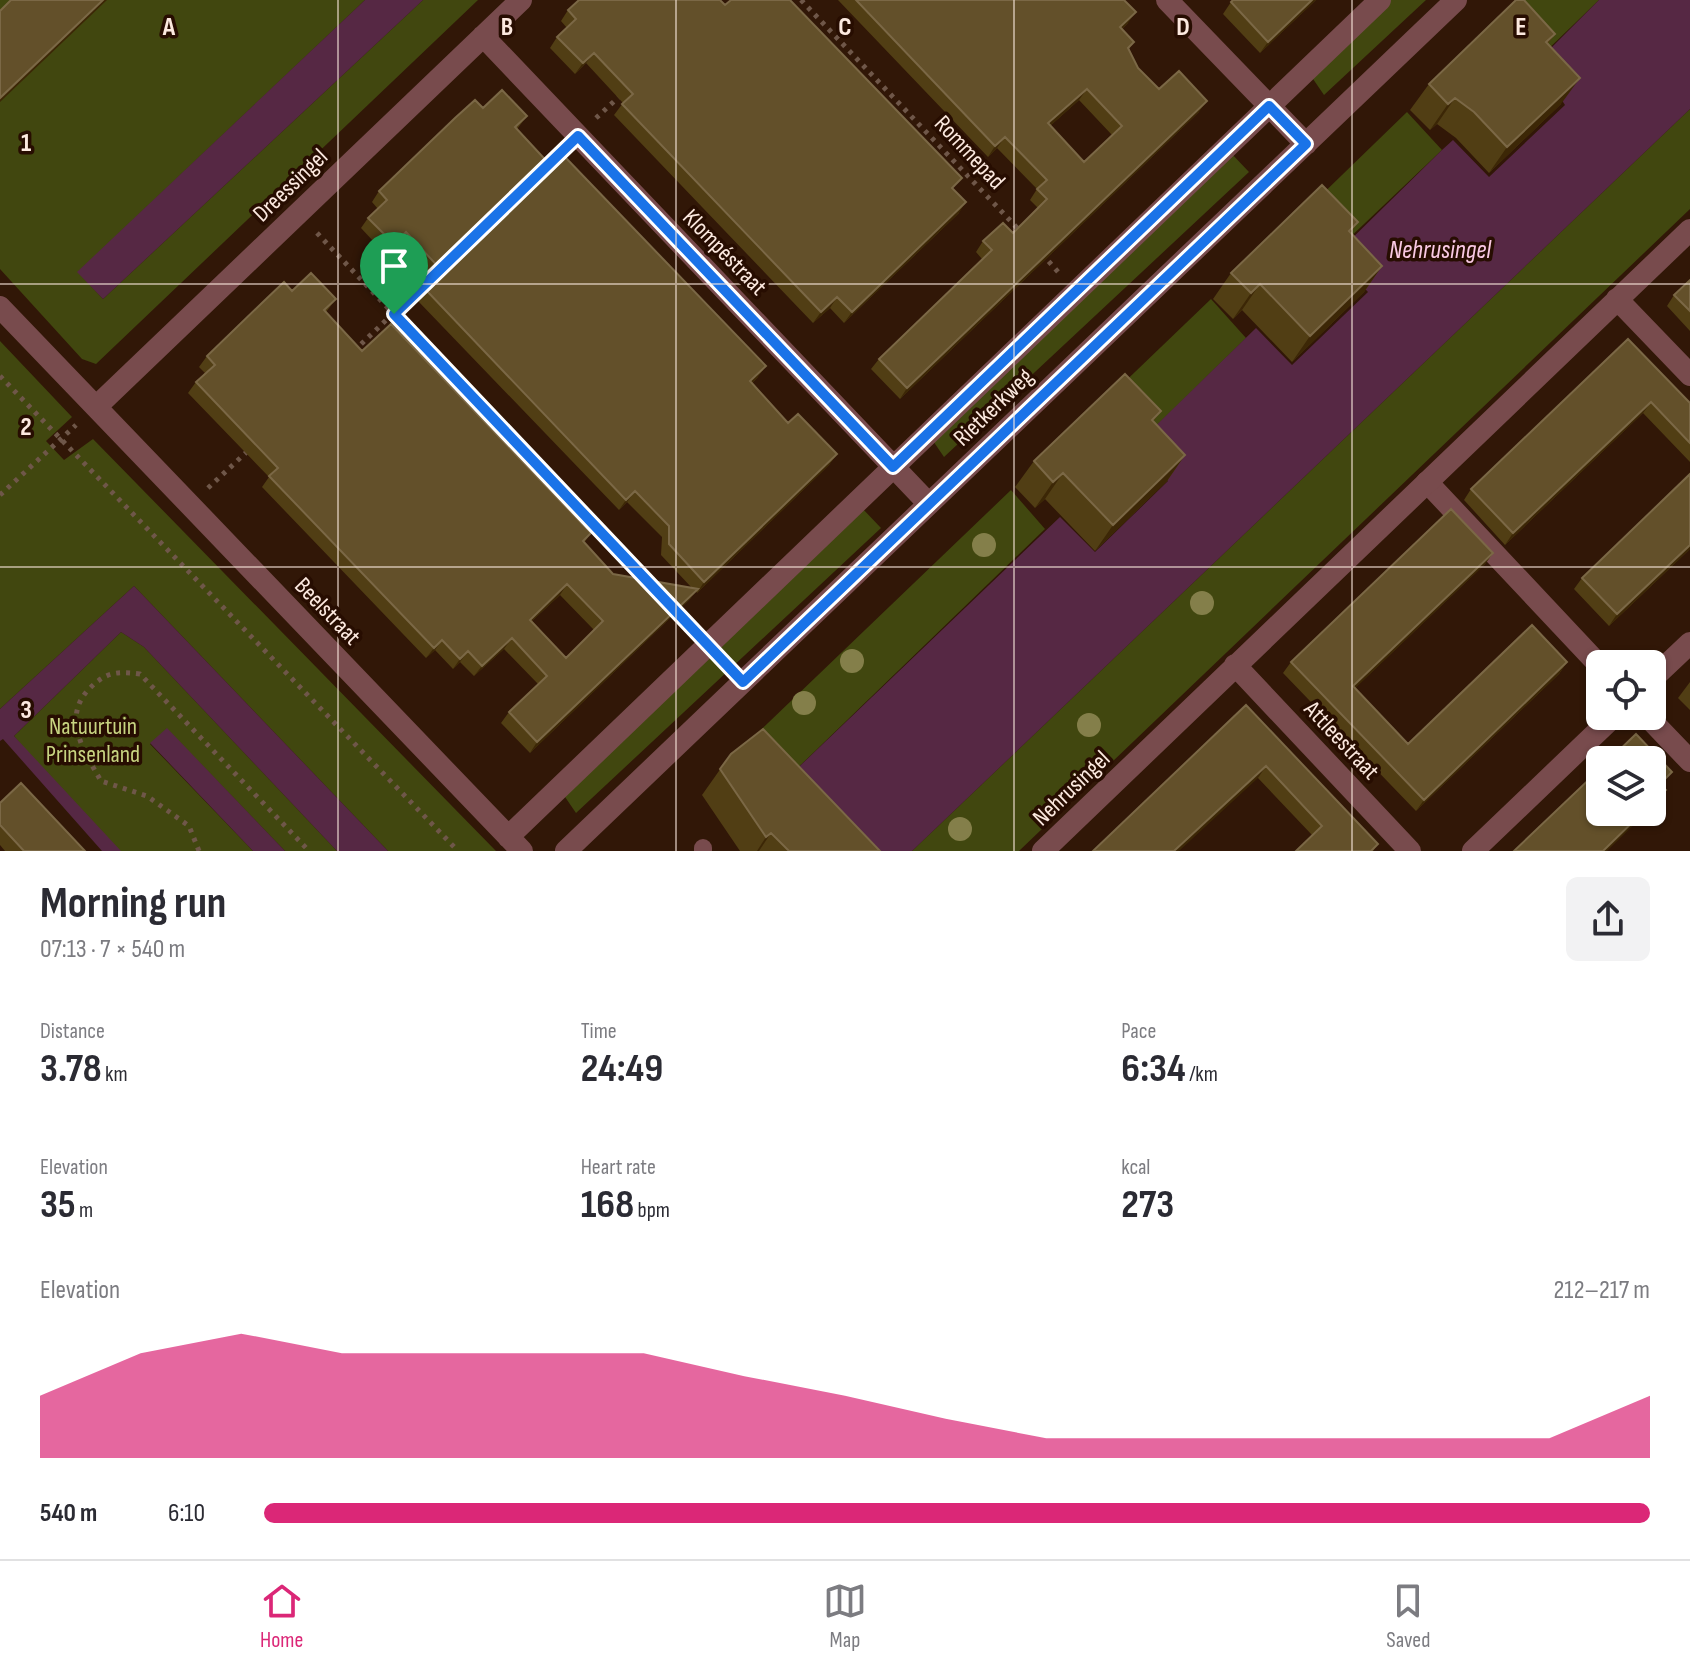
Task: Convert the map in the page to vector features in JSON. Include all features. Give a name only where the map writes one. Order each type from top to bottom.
[{"type":"street","name":"Dreessingel","points":[[96,407],[521,0]]},
{"type":"street","points":[[1167,0],[1306,144]]},
{"type":"street","name":"Rietkerkweg","points":[[515,844],[707,645],[1380,0]]},
{"type":"street","name":"Rietkerkweg","points":[[566,851],[1456,0]]},
{"type":"street","name":"Klompéstraat","points":[[483,36],[929,504]]},
{"type":"street","name":"Nehrusingel","points":[[1043,851],[1690,230]]},
{"type":"street","points":[[1617,299],[1690,375]]},
{"type":"street","name":"Beelstraat","points":[[0,307],[515,844]]},
{"type":"street","points":[[1427,482],[1586,651]]},
{"type":"street","points":[[1666,666],[1690,643]]},
{"type":"street","name":"Attleestraat","points":[[1235,665],[1410,851]]},
{"type":"street","points":[[1473,851],[1599,730]]},
{"type":"street","points":[[1660,730],[1690,761]]},
{"type":"path","name":"Rommepad","points":[[801,0],[1077,291]]},
{"type":"path","points":[[535,177],[622,94]]},
{"type":"path","points":[[298,214],[650,585]]},
{"type":"path","points":[[351,354],[437,271]]},
{"type":"path","points":[[0,376],[455,850]]},
{"type":"path","points":[[189,504],[262,438]]},
{"type":"path","points":[[0,495],[60,440]]},
{"type":"path","points":[[661,596],[707,645]]},
{"type":"path","points":[[199,851],[189,826],[147,796],[101,781],[77,733],[74,714],[83,695],[102,676],[116,671],[140,674],[309,851]]},
{"type":"green space","points":[[0,0],[365,0],[78,272],[103,299],[423,0],[478,0],[96,364],[82,359],[0,269]]},
{"type":"green space","points":[[1390,0],[1426,0],[1324,95],[1311,76]]},
{"type":"green space","points":[[1523,0],[1599,0],[1540,57]]},
{"type":"green space","points":[[1690,109],[1690,209],[1019,851],[912,851]]},
{"type":"green space","points":[[1407,112],[1442,150],[1344,243],[1309,207]]},
{"type":"green space","points":[[1230,152],[1249,172],[944,457],[931,438]]},
{"type":"green space","points":[[1211,299],[1246,338],[1148,434],[1111,395]]},
{"type":"green space","points":[[0,341],[72,417],[46,441],[64,460],[93,439],[496,851],[388,851],[134,586],[0,709]]},
{"type":"green space","points":[[1011,490],[1045,529],[780,785],[743,747]]},
{"type":"green space","points":[[861,507],[881,528],[576,813],[563,794]]},
{"type":"green space","name":"Natuurtuin Prinsenland","points":[[121,632],[144,647],[337,851],[285,851],[167,729],[150,744],[253,851],[109,851],[14,736]]},
{"type":"water","points":[[365,0],[423,0],[103,299],[77,272]]},
{"type":"water","name":"Nehrusingel","points":[[1599,0],[1690,0],[1690,109],[912,851],[843,851],[780,785],[1060,517],[1095,552],[1168,481],[1135,446],[1256,328],[1292,365],[1368,292],[1334,256],[1453,140],[1489,177],[1565,105],[1537,62]]},
{"type":"water","points":[[134,586],[388,851],[337,851],[144,647],[121,632],[14,736],[121,851],[102,851],[3,739],[0,741],[0,709]]},
{"type":"water","points":[[167,728],[285,851],[253,851],[150,743]]},
{"type":"building","points":[[11,0],[103,0],[0,98],[0,11]]},
{"type":"building","points":[[579,0],[720,0],[725,5],[731,0],[790,0],[962,178],[952,188],[966,202],[852,312],[837,297],[821,312],[622,104],[633,94],[594,53],[583,63],[557,37],[576,19],[568,10]]},
{"type":"building","points":[[856,0],[1124,0],[1136,12],[1120,27],[1134,42],[1128,48],[1138,68],[1159,89],[1179,71],[1207,101],[907,388],[879,359],[992,250],[983,241],[1003,223],[1013,233],[1047,199],[1037,189],[1047,180],[1005,137],[995,146]],"holes":[[[1087,89],[1122,126],[1084,162],[1048,123]]]},
{"type":"building","points":[[1312,0],[1268,42],[1231,2]]},
{"type":"building","points":[[1516,0],[1524,0],[1555,34],[1546,42],[1580,78],[1507,147],[1474,112],[1455,98],[1448,104],[1429,84]]},
{"type":"building","points":[[502,90],[527,116],[515,127],[553,168],[565,157],[766,366],[750,381],[788,423],[798,414],[837,454],[704,582],[669,544],[669,526],[635,491],[626,500],[426,290],[444,273],[406,232],[394,244],[368,218],[387,200],[379,191],[455,118],[475,100],[483,108]]},
{"type":"building","points":[[1322,185],[1358,222],[1349,231],[1382,266],[1310,336],[1260,284],[1251,293],[1231,273]]},
{"type":"building","points":[[311,273],[336,299],[324,310],[362,351],[391,324],[591,533],[583,541],[613,574],[698,589],[537,742],[509,712],[547,676],[512,638],[482,666],[468,651],[460,659],[442,640],[434,648],[269,476],[278,468],[196,382],[215,365],[207,356],[284,282],[292,291]],"holes":[[[567,584],[603,621],[566,658],[530,620]]]},
{"type":"building","points":[[1690,280],[1690,311],[1674,295]]},
{"type":"building","points":[[1628,339],[1690,403],[1690,443],[1651,402],[1513,533],[1471,489]]},
{"type":"building","points":[[1125,374],[1161,411],[1152,420],[1185,455],[1113,525],[1063,473],[1053,482],[1034,461]]},
{"type":"building","points":[[1690,474],[1690,545],[1617,614],[1582,578]]},
{"type":"building","points":[[1451,509],[1493,553],[1353,686],[1408,744],[1532,625],[1567,662],[1424,800],[1291,662]]},
{"type":"building","points":[[1246,705],[1378,844],[1371,851],[1296,851],[1322,826],[1266,766],[1174,851],[1093,851]]},
{"type":"building","points":[[763,729],[880,851],[789,851],[771,833],[766,837],[720,769],[731,754]]},
{"type":"building","points":[[1636,734],[1647,746],[1624,746]]},
{"type":"building","points":[[1586,782],[1586,826],[1629,826],[1603,851],[1514,851]]},
{"type":"building","points":[[21,783],[85,851],[24,851],[0,825],[0,803]]},
{"type":"route","points":[[1269,106],[1306,144],[743,682],[394,314],[578,136],[893,467],[1269,106]]}]
